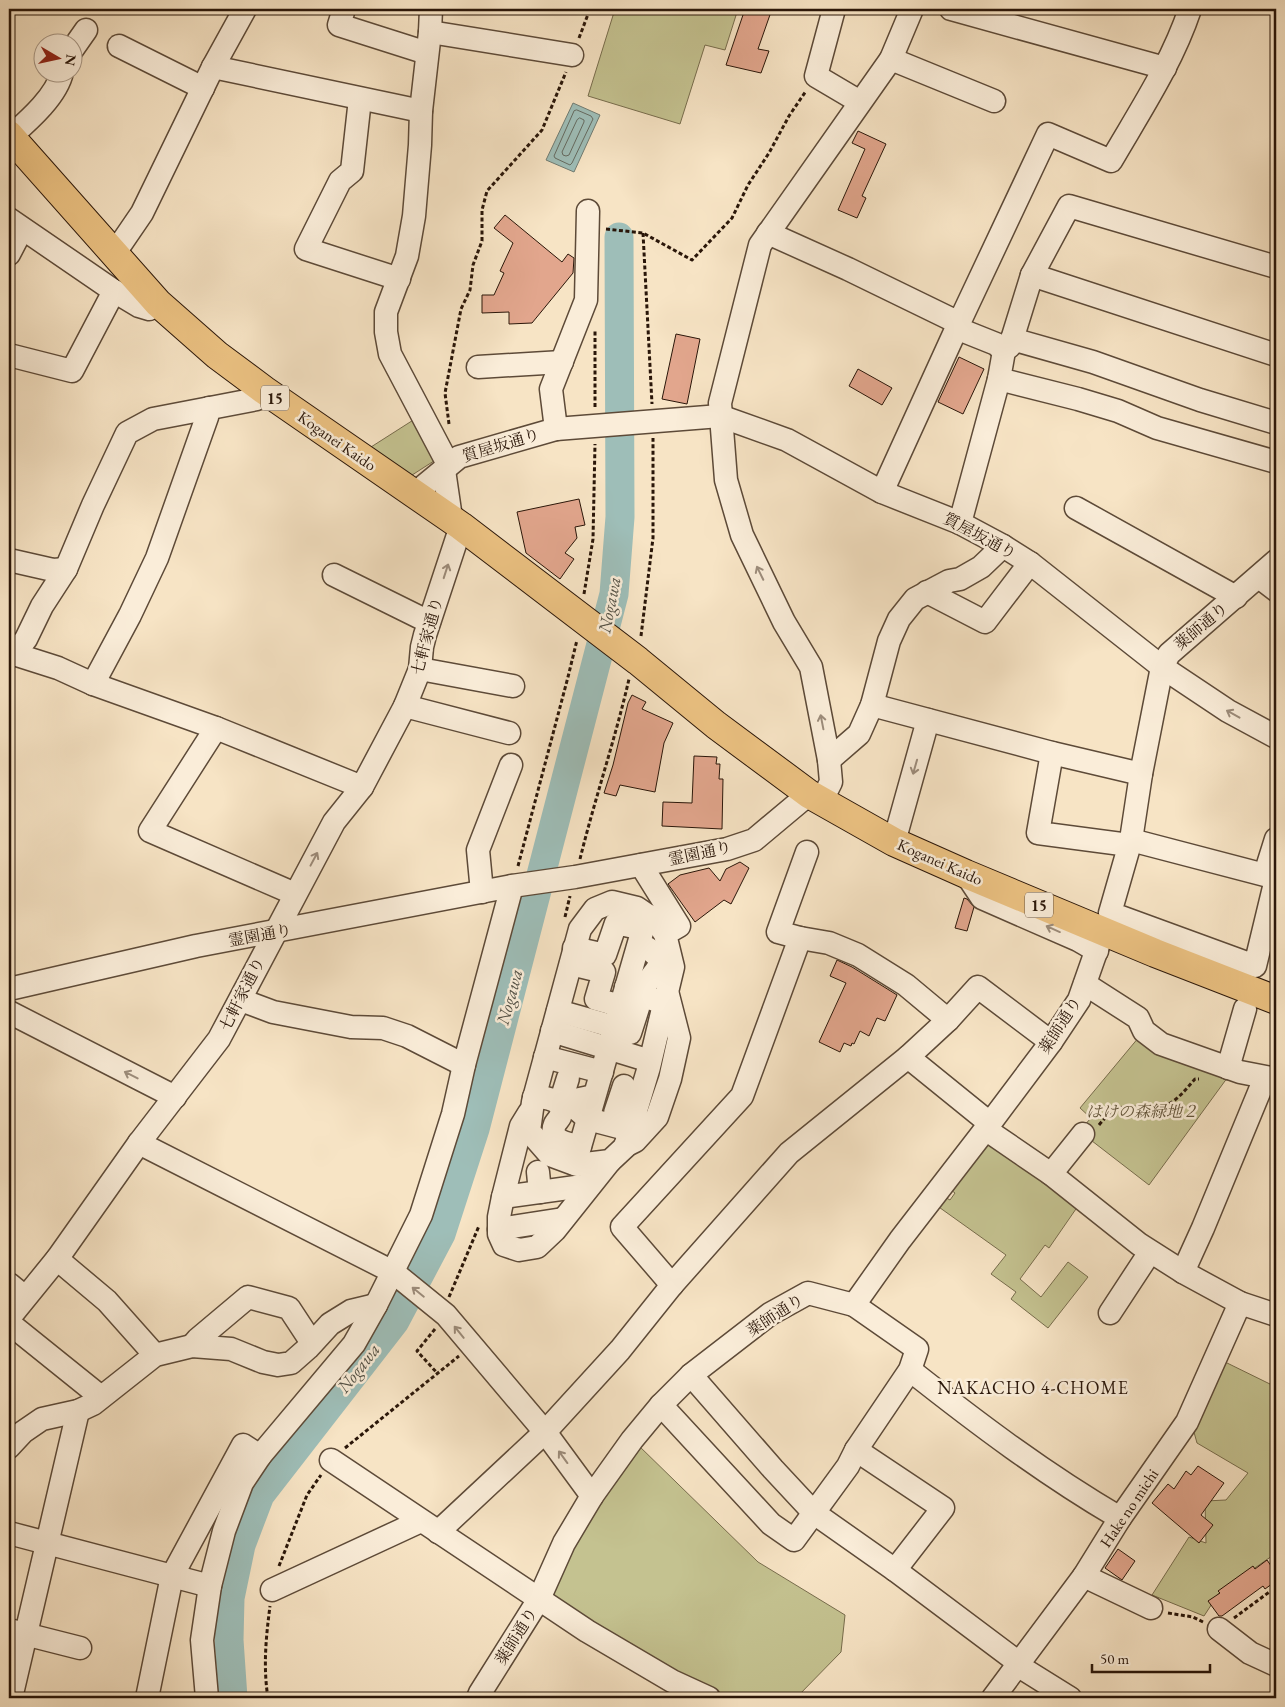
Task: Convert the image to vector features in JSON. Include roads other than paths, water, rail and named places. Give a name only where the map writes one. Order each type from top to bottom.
[{"type":"main road","name":"Koganei Kaido","points":[[10,136],[158,303],[217,355],[453,522],[580,618],[639,649],[716,725],[815,798],[894,842],[966,874],[1155,953],[1276,1000]]},
{"type":"street","points":[[344,9],[339,25],[428,42],[572,54]]},
{"type":"street","name":"七軒家通り","points":[[9,1318],[17,1290],[56,1259],[139,1143],[219,1039],[241,1000],[274,932],[334,822],[362,787],[405,706],[420,669],[422,647],[453,522],[450,511],[450,464],[390,354],[386,332],[386,312],[407,256],[414,216],[430,9]]},
{"type":"street","points":[[834,9],[816,76],[860,102]]},
{"type":"street","points":[[815,798],[831,782],[829,760],[811,667],[784,622],[742,535],[726,480],[720,403],[760,245],[891,59],[912,9]]},
{"type":"street","points":[[951,9],[1165,68]]},
{"type":"street","points":[[882,492],[957,325],[1048,134],[1110,160],[1165,68],[1190,9]]},
{"type":"street","points":[[114,254],[142,213],[213,67],[244,10]]},
{"type":"street","points":[[82,36],[86,30]]},
{"type":"street","points":[[119,46],[204,88]]},
{"type":"street","points":[[891,59],[994,101]]},
{"type":"street","points":[[213,67],[421,111]]},
{"type":"street","points":[[10,136],[36,114],[59,82]]},
{"type":"street","points":[[360,99],[352,171],[340,181],[306,249],[399,279]]},
{"type":"street","points":[[960,523],[1008,345],[1032,275],[1069,206],[1276,267]]},
{"type":"street","points":[[556,429],[551,389],[586,300],[588,211]]},
{"type":"street","points":[[9,254],[16,224],[139,306],[149,309],[158,303]]},
{"type":"street","points":[[768,233],[848,269],[996,344],[1094,362],[1200,400],[1276,423]]},
{"type":"street","points":[[1032,275],[1276,355]]},
{"type":"street","points":[[9,355],[72,371],[114,291]]},
{"type":"street","points":[[478,368],[562,362]]},
{"type":"street","points":[[999,379],[1078,399],[1118,411],[1157,428],[1276,462]]},
{"type":"street","points":[[264,390],[257,399],[152,419],[127,433],[66,569],[42,606],[26,639],[11,655],[58,668],[93,684],[216,728],[362,787]]},
{"type":"street","points":[[93,684],[130,615],[157,558],[208,417],[209,408]]},
{"type":"street","name":"質屋坂通り","points":[[417,497],[424,486],[450,464],[556,429],[720,416],[787,440],[882,492],[960,523],[1002,546],[1030,563],[1162,667],[1228,711],[1276,737]]},
{"type":"street","points":[[1076,508],[1236,597]]},
{"type":"street","points":[[829,760],[860,734],[872,705],[889,641],[898,619],[914,600],[949,581],[960,579],[982,567],[1002,546]]},
{"type":"street","points":[[9,560],[53,570],[66,569]]},
{"type":"street","name":"薬師通り","points":[[1272,877],[1255,966],[1110,913],[1130,843],[1141,774],[1162,667],[1169,654],[1236,597],[1268,584],[1276,561]]},
{"type":"street","points":[[927,592],[986,622],[1030,563]]},
{"type":"street","points":[[334,575],[429,622]]},
{"type":"street","points":[[420,669],[513,686]]},
{"type":"street","points":[[872,705],[1052,753],[1141,774]]},
{"type":"street","points":[[405,706],[509,733]]},
{"type":"street","points":[[894,842],[928,720]]},
{"type":"street","points":[[216,728],[150,831],[296,894]]},
{"type":"street","points":[[1052,753],[1038,833],[1130,843],[1272,877],[1276,839]]},
{"type":"street","points":[[482,892],[478,850],[511,765]]},
{"type":"street","name":"霊園通り","points":[[9,989],[196,946],[512,886],[575,877],[727,849],[754,840],[815,798]]},
{"type":"street","points":[[807,852],[778,932],[829,943],[858,955],[906,985],[948,1020]]},
{"type":"street","points":[[641,865],[679,926],[665,934]]},
{"type":"street","name":"薬師通り","points":[[475,1696],[539,1599],[564,1543],[592,1496],[632,1440],[661,1405],[691,1375],[770,1314],[808,1293],[854,1305],[905,1233],[1051,1042],[1079,1000],[1097,948],[982,898],[966,874]]},
{"type":"street","points":[[207,1698],[202,1640],[210,1586],[227,1523],[242,1482],[298,1408],[354,1344],[376,1305],[421,1215],[453,1114],[464,1065],[512,886]]},
{"type":"street","points":[[612,902],[637,908],[649,948],[659,959],[660,964],[648,980],[644,991],[649,998],[666,997],[679,1038],[670,1079],[657,1117],[635,1141],[625,1139],[581,1142],[550,1155],[529,1131],[533,1102],[580,929],[595,909],[612,902]]},
{"type":"street","points":[[533,1102],[521,1126],[502,1205],[499,1234],[504,1245],[519,1250],[537,1247],[563,1220],[625,1139],[633,1088],[650,1061],[673,967],[665,934],[656,922],[643,929],[616,923],[605,955],[571,962]]},
{"type":"street","points":[[625,1139],[577,1165],[581,1142],[598,1083],[612,1017],[643,929]]},
{"type":"street","points":[[672,1285],[622,1227],[742,1096],[800,938]]},
{"type":"street","points":[[571,962],[590,980],[582,1007],[612,1017],[650,1061]]},
{"type":"street","points":[[1085,984],[1138,1018],[1144,1031],[1161,1044],[1240,1072],[1270,1079],[1183,1272]]},
{"type":"street","points":[[272,1590],[429,1526],[545,1432],[620,1350],[672,1285],[789,1153],[908,1057],[948,1020],[978,987],[1051,1042]]},
{"type":"street","points":[[241,1000],[273,1012],[342,1026],[383,1028],[407,1036],[464,1065]]},
{"type":"street","points":[[1228,1068],[1245,1009]]},
{"type":"street","points":[[9,1012],[175,1097]]},
{"type":"street","points":[[555,1021],[612,1017]]},
{"type":"street","points":[[555,1021],[612,1017]]},
{"type":"street","points":[[679,1038],[685,1040],[688,1072]]},
{"type":"street","points":[[908,1057],[987,1120],[988,1126],[994,1135],[1051,1174],[1138,1244],[1183,1272],[1240,1303],[1276,1315]]},
{"type":"street","points":[[543,1064],[598,1083],[633,1088]]},
{"type":"street","points":[[1051,1174],[1083,1134]]},
{"type":"street","points":[[139,1143],[393,1272],[444,1314],[545,1432],[592,1496]]},
{"type":"street","points":[[502,1205],[539,1182],[584,1194]]},
{"type":"street","points":[[502,1205],[584,1194]]},
{"type":"street","points":[[1110,1313],[1150,1252]]},
{"type":"street","points":[[56,1259],[107,1301],[155,1355]]},
{"type":"street","points":[[192,1346],[248,1297],[289,1308],[312,1343]]},
{"type":"street","name":"Hake no michi","points":[[993,1698],[1084,1576],[1120,1518],[1187,1422],[1240,1303]]},
{"type":"street","points":[[9,1448],[23,1432],[42,1419],[78,1411],[101,1397],[155,1355],[192,1346],[231,1349],[263,1362],[278,1365],[291,1363],[330,1324],[351,1311],[376,1305]]},
{"type":"street","points":[[661,1405],[771,1524],[794,1540],[848,1466],[856,1450],[910,1370],[917,1349],[854,1305]]},
{"type":"street","points":[[9,1323],[101,1397]]},
{"type":"street","points":[[910,1370],[1034,1463],[1082,1496],[1120,1518]]},
{"type":"street","points":[[691,1375],[814,1513],[895,1570],[1018,1664],[1070,1698]]},
{"type":"street","points":[[12,1698],[17,1632],[47,1543],[78,1411]]},
{"type":"street","points":[[147,1698],[172,1576],[243,1445],[260,1456]]},
{"type":"street","points":[[856,1450],[943,1508],[895,1570]]},
{"type":"street","points":[[331,1460],[595,1636],[672,1681],[710,1698]]},
{"type":"street","points":[[9,1533],[210,1586]]},
{"type":"street","points":[[1084,1576],[1151,1608]]},
{"type":"street","points":[[1219,1629],[1250,1653],[1276,1665]]},
{"type":"street","points":[[17,1632],[80,1648]]},
{"type":"water","points":[[573,103],[600,115],[574,172],[546,160]]},
{"type":"waterway","name":"Nogawa","points":[[233,1698],[229,1640],[230,1598],[241,1545],[260,1495],[395,1321],[441,1234],[475,1129],[614,594],[620,517],[619,237]]},
{"type":"district","name":"NAKACHO 4-CHOME","points":[[1033,1387]]},
{"type":"park label","name":"はけの森緑地２","points":[[1142,1111]]}]
